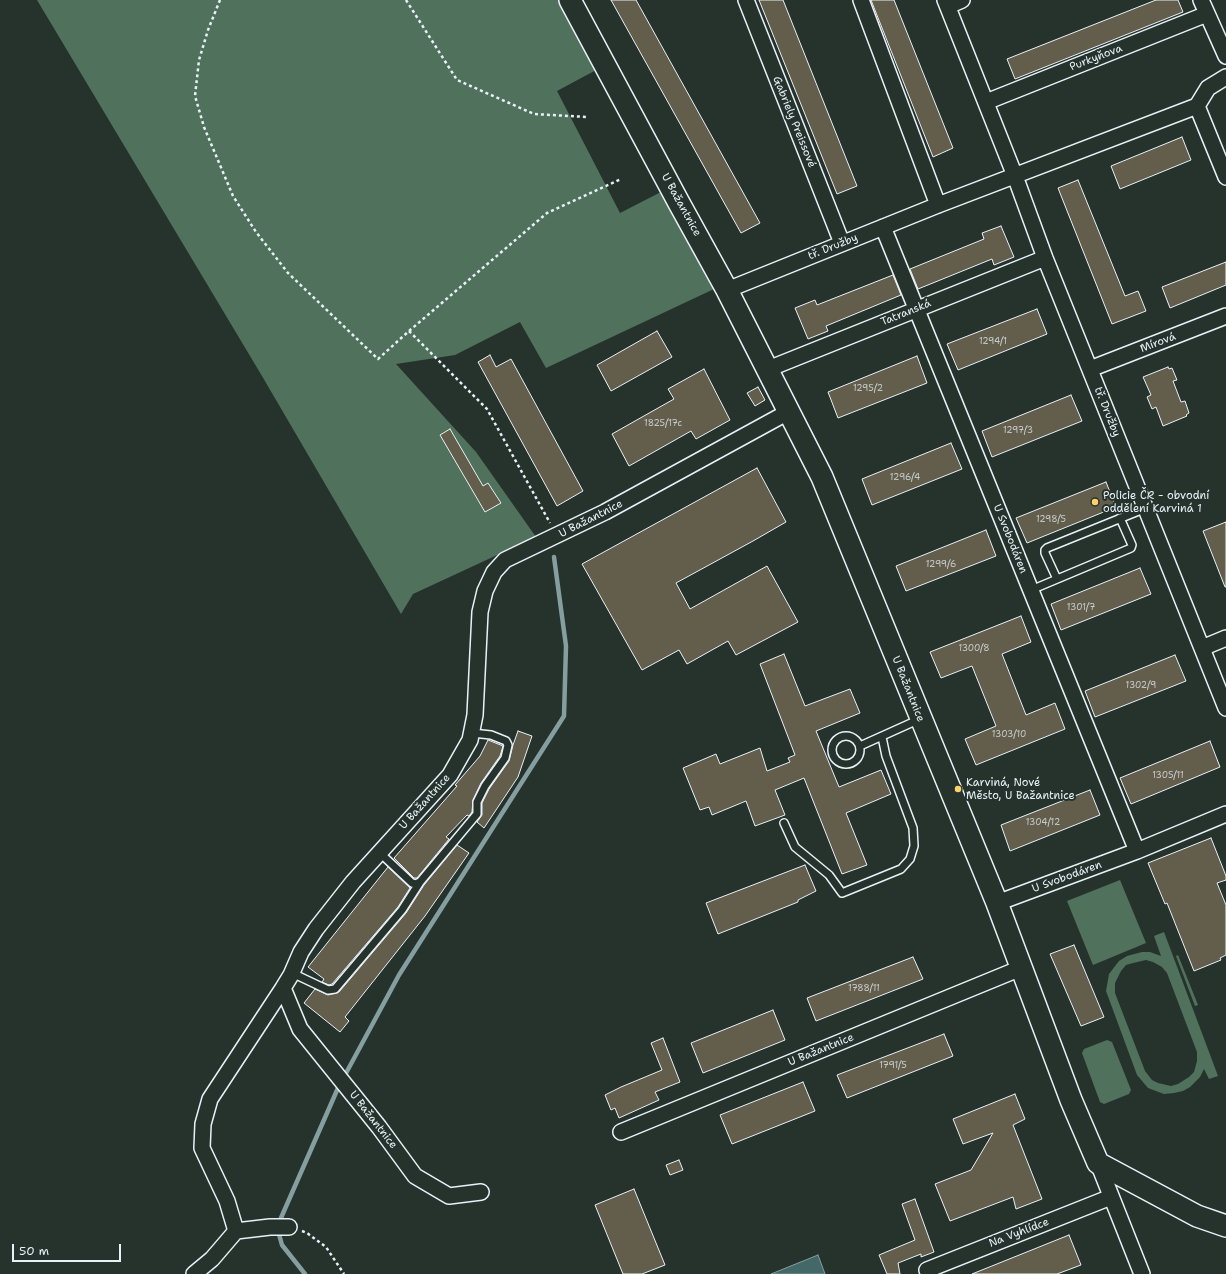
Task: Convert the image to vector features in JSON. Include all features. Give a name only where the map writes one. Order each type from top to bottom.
[{"type":"street","name":"U Bažantnice","points":[[570,0],[727,290],[790,411],[822,477],[920,719],[997,903],[1071,1100],[1098,1163]]},
{"type":"street","name":"Gabriely Preissové","points":[[746,0],[842,243]]},
{"type":"street","points":[[860,0],[938,205]]},
{"type":"street","points":[[946,3],[962,0]]},
{"type":"street","points":[[1201,0],[1226,56]]},
{"type":"street","name":"tř. Družby","points":[[946,3],[1015,176],[1045,258],[1226,708]]},
{"type":"street","name":"Purkyňova","points":[[986,102],[1207,14]]},
{"type":"street","points":[[1226,77],[1208,88],[1197,106],[1226,177]]},
{"type":"street","name":"tř. Družby","points":[[727,290],[938,205],[1197,106]]},
{"type":"street","name":"U Svobodáren","points":[[883,227],[915,309],[1137,851]]},
{"type":"street","name":"Tatranská","points":[[768,369],[1045,258]]},
{"type":"street","name":"Mírová","points":[[1090,369],[1226,316]]},
{"type":"street","name":"U Bažantnice","points":[[482,1192],[449,1196],[416,1176],[300,1029],[283,988],[292,973],[301,952],[316,929],[353,882],[450,775],[470,740],[475,715],[480,612],[485,591],[494,572],[505,560],[612,508],[790,411]]},
{"type":"street","points":[[1202,648],[1226,638]]},
{"type":"street","name":"U Svobodáren","points":[[997,903],[1137,851],[1226,814]]},
{"type":"street","name":"U Bažantnice","points":[[621,1132],[1021,968]]},
{"type":"street","points":[[236,1230],[227,1201],[202,1148],[203,1124],[210,1099],[283,988]]},
{"type":"street","points":[[1098,1163],[1142,1274]]},
{"type":"street","points":[[1098,1163],[1197,1216],[1226,1226]]},
{"type":"street","name":"Na Vyhlídce","points":[[927,1270],[1111,1197]]},
{"type":"street","points":[[194,1274],[212,1259],[236,1230],[289,1227]]},
{"type":"lane","points":[[1057,579],[1045,553],[1047,548],[1146,508]]},
{"type":"lane","points":[[1031,590],[1131,548],[1132,545],[1120,518]]},
{"type":"lane","points":[[860,746],[920,719]]},
{"type":"lane","points":[[292,973],[328,990],[335,989],[402,910],[420,882],[477,814],[477,802],[485,786],[505,758],[508,745],[506,741],[491,735],[472,733]]},
{"type":"lane","points":[[842,737],[851,737],[858,742],[860,746],[859,756],[853,763],[843,764],[833,755],[833,746],[838,739],[842,737]]},
{"type":"lane","points":[[784,823],[795,846],[829,875],[842,893],[901,869],[910,859],[914,846],[914,828],[886,756],[882,737]]},
{"type":"lane","points":[[380,852],[412,883],[416,884],[420,882]]},
{"type":"path","points":[[220,0],[208,30],[199,60],[195,96],[204,127],[233,196],[256,232],[288,273],[378,359],[547,213],[621,179]]},
{"type":"path","points":[[406,0],[457,80],[534,114],[588,117]]},
{"type":"path","points":[[409,331],[487,409],[557,536]]},
{"type":"path","points":[[289,1227],[308,1233],[326,1246],[344,1274]]},
{"type":"green space","points":[[37,0],[559,0],[598,69],[557,91],[620,213],[661,192],[714,289],[546,368],[520,322],[455,355],[396,364],[476,452],[536,537],[413,594],[401,614],[262,376]]},
{"type":"green space","points":[[1120,880],[1146,943],[1093,965],[1067,901]]},
{"type":"green space","points":[[1164,932],[1218,1076],[1209,1079],[1204,1069],[1200,1077],[1190,1087],[1183,1091],[1164,1094],[1148,1088],[1137,1075],[1106,991],[1109,974],[1119,961],[1127,956],[1142,952],[1150,952],[1161,956],[1154,936]],"holes":[[[1146,960],[1162,967],[1167,973],[1197,1052],[1197,1061],[1194,1072],[1178,1084],[1171,1086],[1152,1080],[1145,1071],[1115,993],[1115,983],[1126,965]]]},
{"type":"green space","points":[[1178,955],[1198,1005],[1195,1006],[1176,956]]},
{"type":"green space","points":[[1107,1040],[1112,1042],[1131,1090],[1129,1094],[1104,1104],[1100,1102],[1082,1053],[1084,1049]]},
{"type":"water","points":[[818,1255],[825,1274],[771,1274]]},
{"type":"building","points":[[611,0],[636,0],[760,223],[741,233]]},
{"type":"building","points":[[759,0],[783,0],[857,186],[837,194]]},
{"type":"building","points":[[871,0],[894,0],[953,148],[933,157]]},
{"type":"building","points":[[1156,0],[1178,0],[1183,12],[1015,79],[1007,59]]},
{"type":"building","points":[[1182,137],[1191,160],[1120,189],[1111,166]]},
{"type":"building","points":[[1078,180],[1125,296],[1138,291],[1146,311],[1112,324],[1058,188]]},
{"type":"building","points":[[1001,226],[1014,257],[994,265],[992,259],[918,289],[910,269],[984,239],[982,233]]},
{"type":"building","points":[[1226,262],[1226,285],[1170,308],[1162,287]]},
{"type":"building","points":[[893,275],[901,295],[826,326],[828,331],[808,339],[795,308],[815,300],[817,305]]},
{"type":"building","points":[[1037,309],[1047,334],[958,370],[947,344]]},
{"type":"building","points":[[657,331],[672,357],[611,391],[597,365]]},
{"type":"building","points":[[490,355],[496,367],[511,359],[583,491],[557,506],[478,362]]},
{"type":"building","points":[[917,356],[927,383],[838,418],[828,392]]},
{"type":"building","points":[[1168,367],[1169,369],[1172,368],[1177,380],[1173,381],[1181,402],[1185,401],[1189,413],[1186,415],[1187,416],[1163,426],[1156,407],[1152,409],[1147,397],[1151,395],[1143,377]]},
{"type":"building","points":[[704,369],[730,420],[696,439],[691,431],[629,466],[612,434],[674,399],[668,389]]},
{"type":"building","points":[[758,387],[765,400],[755,406],[747,393]]},
{"type":"building","points":[[1071,395],[1082,421],[992,457],[982,431]]},
{"type":"building","points":[[450,429],[483,486],[488,483],[501,503],[485,512],[440,435]]},
{"type":"building","points":[[951,443],[962,469],[872,505],[862,479]]},
{"type":"building","points":[[757,468],[786,522],[676,583],[690,609],[767,566],[798,622],[736,655],[728,641],[687,664],[679,650],[642,670],[582,564]]},
{"type":"building","points":[[1106,482],[1116,507],[1027,543],[1016,518]]},
{"type":"building","points":[[1226,522],[1226,587],[1225,587],[1203,531]]},
{"type":"building","points":[[986,530],[996,556],[906,591],[896,566]]},
{"type":"building","points":[[1140,568],[1151,594],[1061,630],[1051,604]]},
{"type":"building","points":[[1021,616],[1031,642],[1002,654],[1026,715],[1055,703],[1065,729],[976,765],[965,739],[996,726],[972,666],[941,678],[930,652]]},
{"type":"building","points":[[784,654],[805,706],[850,689],[860,713],[816,731],[839,787],[881,770],[891,794],[846,813],[867,865],[842,874],[804,778],[775,790],[785,815],[755,826],[746,801],[712,815],[709,807],[700,810],[683,768],[716,754],[720,764],[760,748],[767,771],[790,762],[788,758],[795,755],[760,664]]},
{"type":"building","points":[[1175,655],[1186,681],[1095,717],[1085,691]]},
{"type":"building","points":[[518,731],[532,736],[518,777],[484,828],[477,822],[482,815],[482,803],[489,789],[509,761]]},
{"type":"building","points":[[488,740],[503,746],[500,756],[481,783],[473,800],[472,812],[469,816],[467,815],[446,837],[449,839],[417,878],[414,878],[394,858],[457,786],[455,785],[480,756]]},
{"type":"building","points":[[1210,741],[1220,767],[1131,804],[1120,778]]},
{"type":"building","points":[[1090,790],[1100,815],[1010,851],[1001,825]]},
{"type":"building","points":[[1211,838],[1226,876],[1226,880],[1217,883],[1226,905],[1226,955],[1220,958],[1221,960],[1194,971],[1167,903],[1165,904],[1148,863]]},
{"type":"building","points":[[457,845],[469,853],[425,916],[345,1017],[349,1021],[340,1032],[304,1003],[315,989],[328,995],[339,992],[406,913],[424,885]]},
{"type":"building","points":[[805,865],[816,891],[798,900],[798,902],[718,934],[706,903]]},
{"type":"building","points":[[388,867],[410,888],[398,907],[332,984],[329,985],[322,982],[324,979],[308,967]]},
{"type":"building","points":[[1074,945],[1104,1017],[1081,1026],[1050,954]]},
{"type":"building","points":[[913,957],[923,979],[816,1021],[807,998]]},
{"type":"building","points":[[773,1010],[785,1040],[703,1073],[691,1043]]},
{"type":"building","points":[[944,1034],[953,1056],[847,1098],[837,1075]]},
{"type":"building","points":[[663,1038],[680,1082],[655,1092],[659,1100],[619,1118],[615,1108],[611,1110],[605,1095],[662,1070],[651,1043]]},
{"type":"building","points":[[803,1082],[815,1111],[732,1144],[720,1115]]},
{"type":"building","points":[[1015,1094],[1025,1119],[1013,1125],[1042,1199],[1016,1209],[1013,1197],[950,1221],[935,1184],[971,1170],[993,1133],[963,1144],[953,1119]]},
{"type":"building","points":[[679,1160],[683,1170],[670,1175],[666,1165]]},
{"type":"building","points":[[634,1189],[665,1265],[642,1274],[623,1274],[595,1205]]},
{"type":"building","points":[[915,1199],[934,1252],[921,1257],[921,1254],[898,1263],[900,1274],[887,1274],[879,1255],[915,1240],[902,1204]]},
{"type":"building","points":[[1069,1235],[1081,1265],[1057,1274],[972,1274]]},
{"type":"waterway","points":[[305,1274],[282,1245],[277,1227],[338,1088],[399,975],[564,716],[566,646],[554,557]]},
{"type":"place","name":"Policie ČR - obvodní oddělení Karviná 1","points":[[1095,502]]},
{"type":"place","name":"Karviná, Nové Město, U Bažantnice","points":[[958,789]]}]
